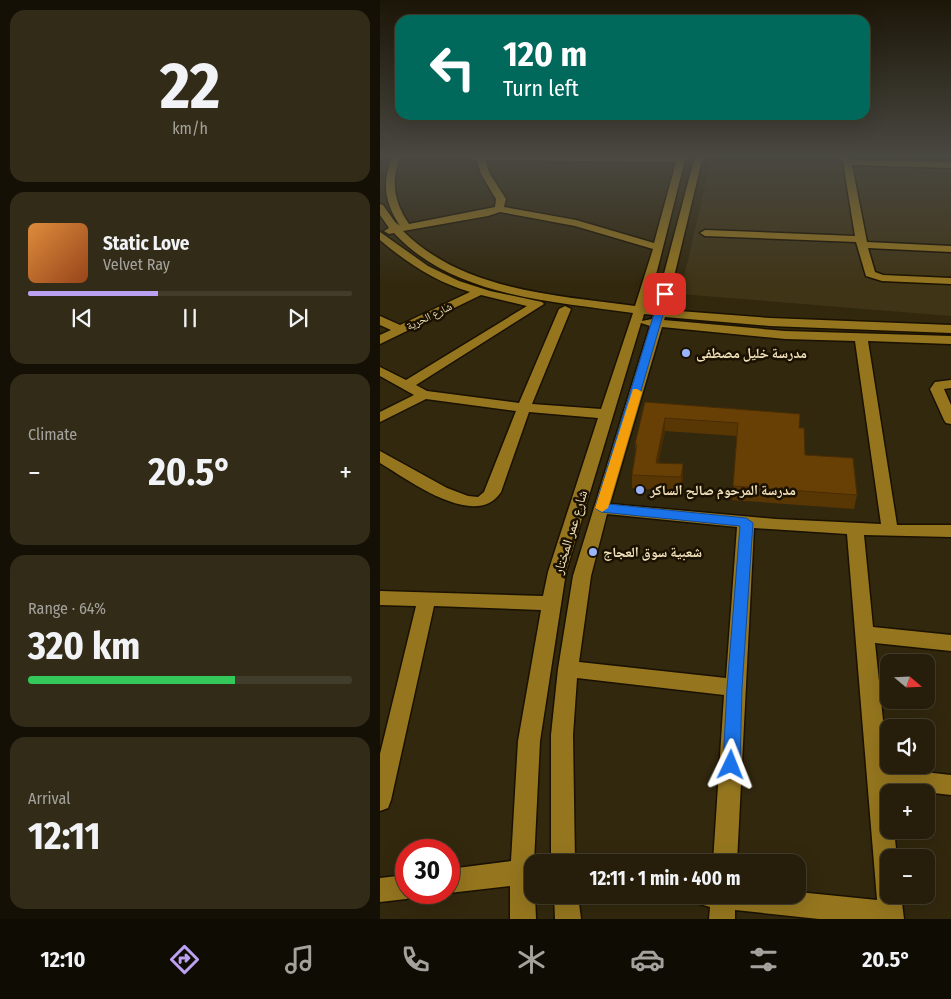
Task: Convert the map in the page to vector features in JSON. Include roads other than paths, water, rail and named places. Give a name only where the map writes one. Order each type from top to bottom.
[{"type":"street","points":[[391,199],[401,229]]},
{"type":"street","points":[[498,209],[501,199]]},
{"type":"street","name":"شارع عمر المختار","points":[[523,919],[522,872],[529,741],[557,572],[606,414],[639,316],[671,199]]},
{"type":"street","name":"شارع عمر المختار","points":[[563,854],[562,735],[568,669],[582,576],[658,318],[688,199]]},
{"type":"street","points":[[854,199],[867,269],[873,276],[951,281]]},
{"type":"street","points":[[380,207],[401,229],[410,243],[423,254],[440,264],[481,280],[543,296],[639,316]]},
{"type":"street","points":[[380,234],[488,213],[498,209],[576,223],[658,247]]},
{"type":"street","points":[[705,233],[951,249]]},
{"type":"street","points":[[380,234],[421,267],[450,282],[478,292],[538,304],[565,309],[658,318],[785,335],[951,340]]},
{"type":"street","points":[[380,254],[410,243]]},
{"type":"street","name":"شارع الحرية","points":[[380,340],[478,292]]},
{"type":"street","points":[[407,385],[538,304]]},
{"type":"street","points":[[380,456],[423,481],[460,499],[479,502],[488,499],[493,492],[539,368],[565,309]]},
{"type":"street","points":[[658,318],[796,325],[951,329]]},
{"type":"street","points":[[380,320],[400,330]]},
{"type":"street","points":[[861,338],[890,531]]},
{"type":"street","points":[[380,371],[424,395],[525,408],[606,414]]},
{"type":"street","points":[[951,384],[940,385],[936,388],[951,420]]},
{"type":"street","points":[[380,418],[424,395]]},
{"type":"street","points":[[601,508],[746,523],[890,531],[951,531]]},
{"type":"street","points":[[725,854],[734,688],[746,523]]},
{"type":"street","points":[[744,904],[891,916],[855,529]]},
{"type":"street","points":[[384,595],[551,603]]},
{"type":"street","points":[[380,800],[428,598]]},
{"type":"street","points":[[865,634],[951,643]]},
{"type":"street","points":[[568,669],[734,688]]},
{"type":"street","points":[[879,777],[951,785]]},
{"type":"street","points":[[460,880],[522,872]]},
{"type":"street","points":[[380,890],[395,888]]},
{"type":"street","points":[[567,904],[568,919]]},
{"type":"place","name":"مدرسة خليل مصطفى","points":[[686,353]]},
{"type":"place","name":"مدرسة المرحوم صالح الساكر","points":[[640,490]]},
{"type":"place","name":"شعبية سوق العجاج","points":[[593,552]]}]
